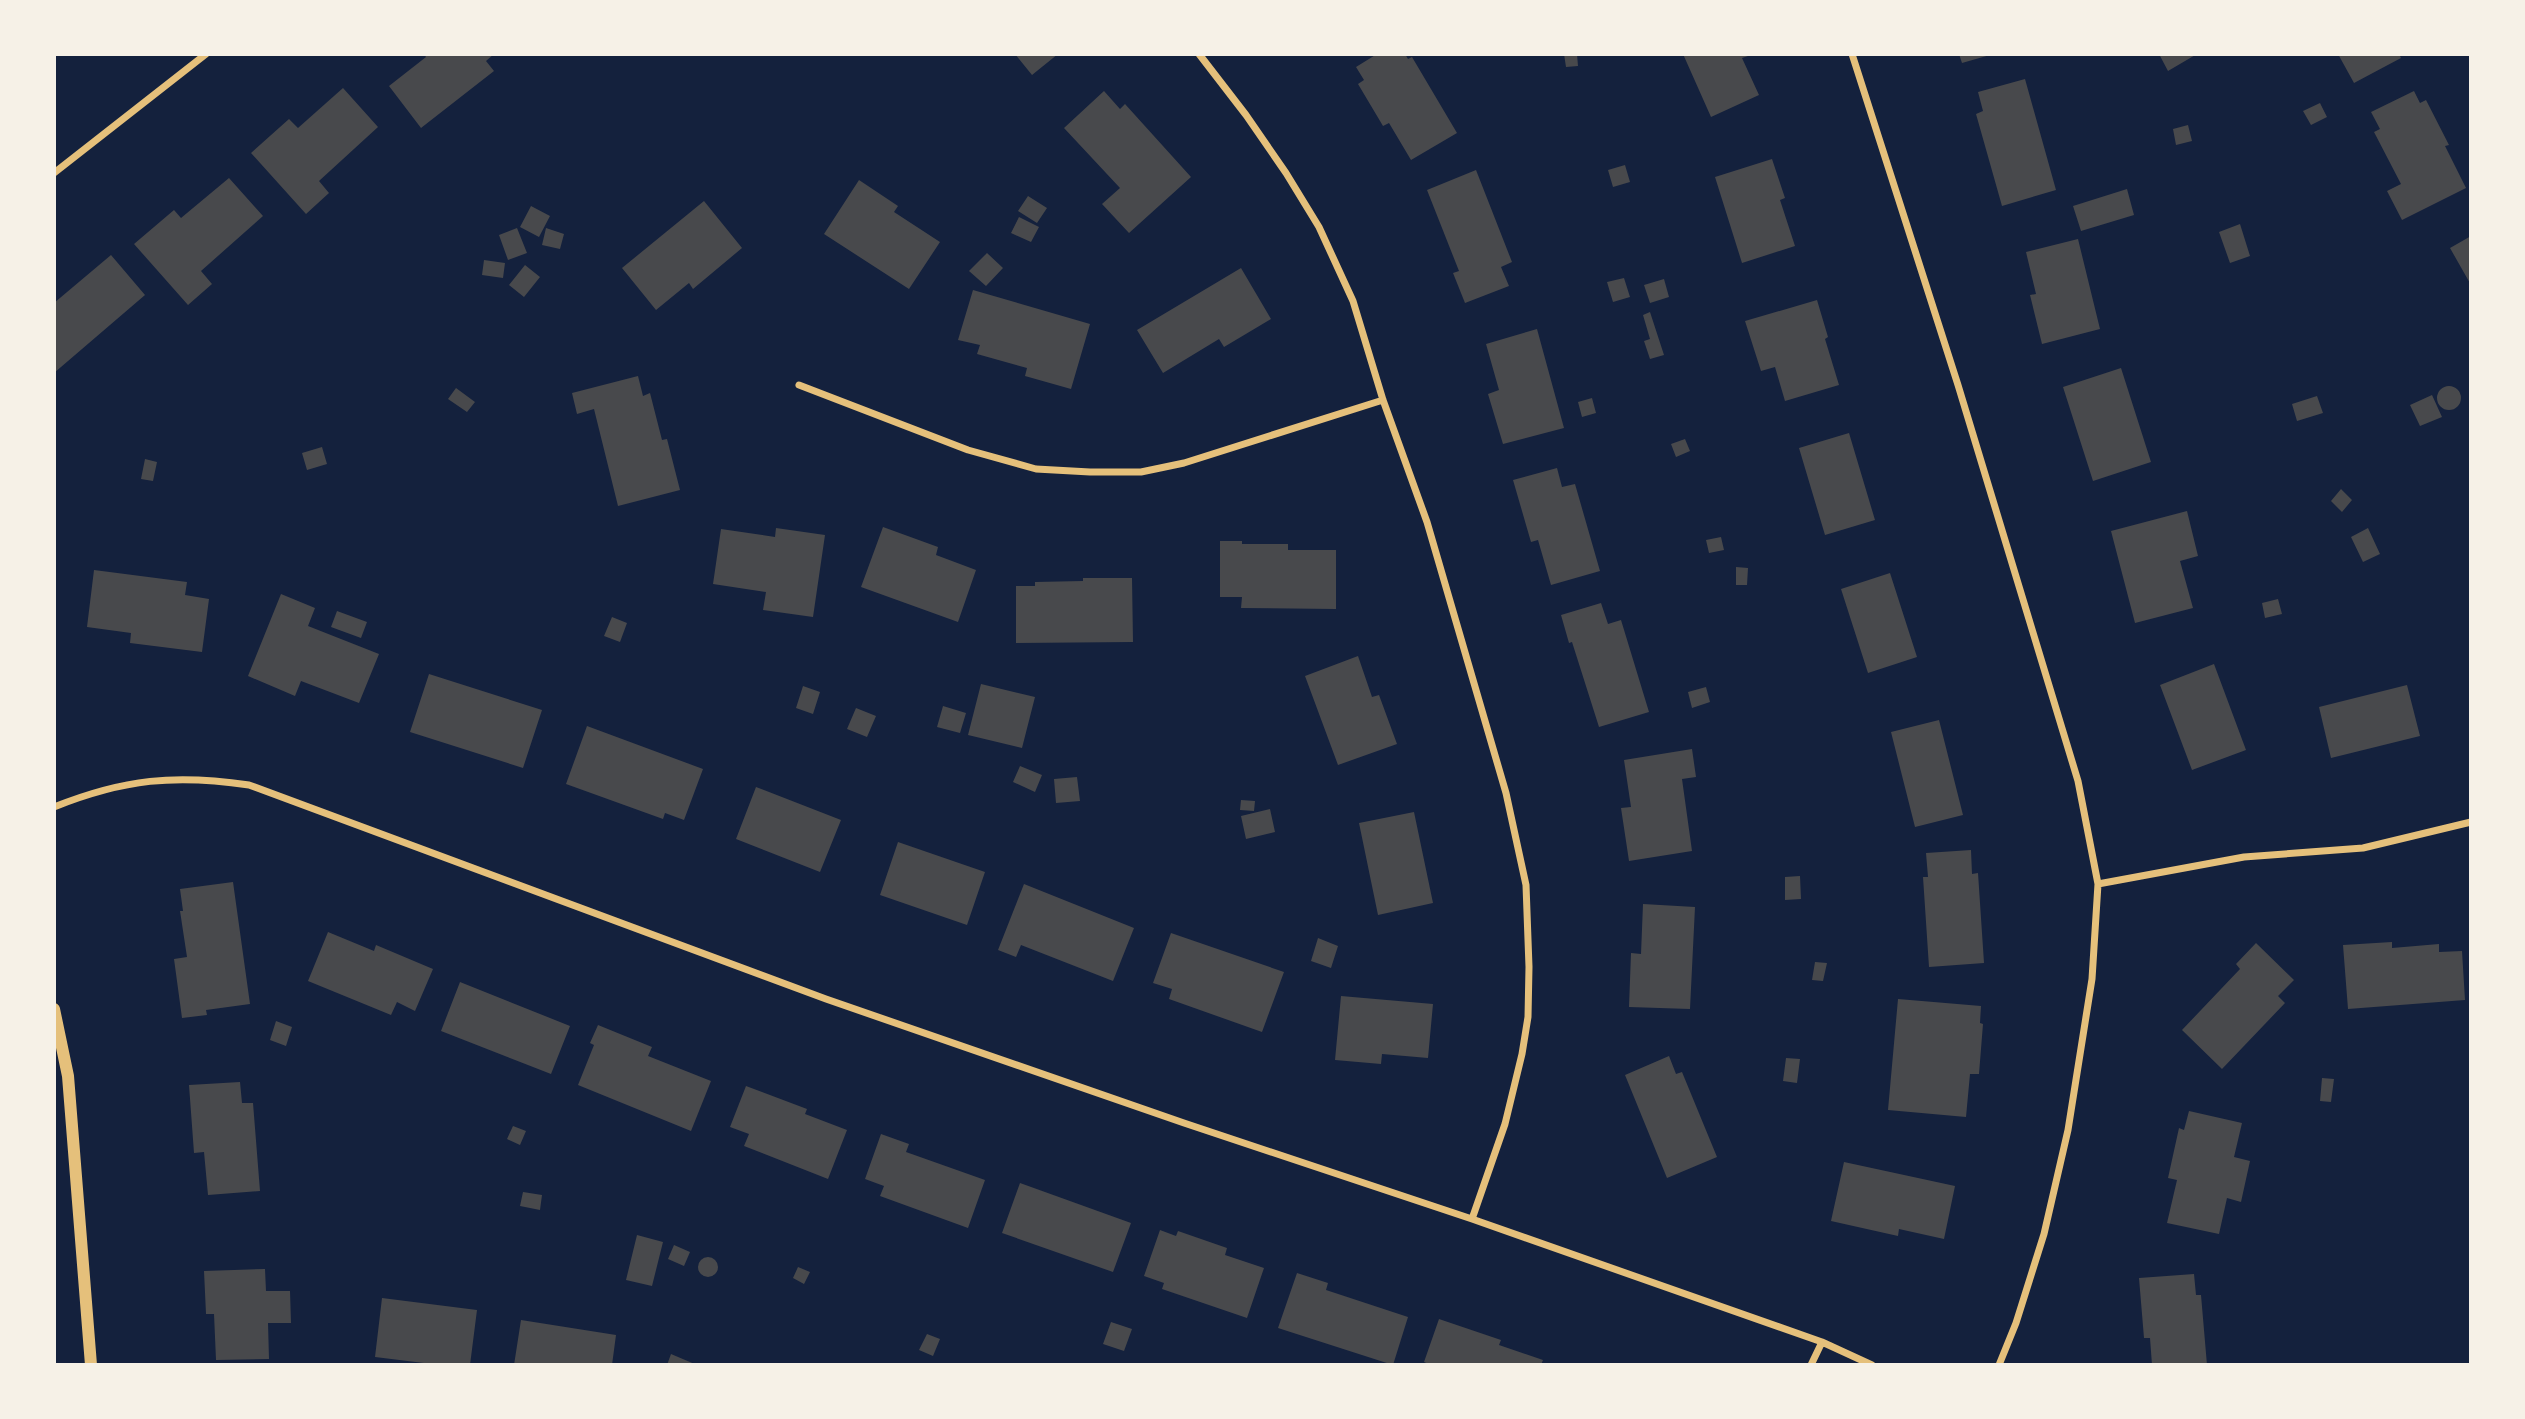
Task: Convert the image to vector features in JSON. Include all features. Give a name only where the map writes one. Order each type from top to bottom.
[{"type":"street","points":[[54,173],[206,54]]},
{"type":"street","points":[[1199,54],[1246,115],[1320,227],[1353,301],[1383,400],[1427,522],[1506,793],[1526,885],[1530,967],[1528,1017],[1505,1124],[1472,1219]]},
{"type":"street","points":[[1852,54],[1958,385],[2078,781],[2098,884],[2092,979],[2068,1130],[2043,1234],[2016,1323],[1999,1365]]},
{"type":"street","points":[[799,385],[968,450],[1036,468],[1090,472],[1141,472],[1184,463],[1383,400]]},
{"type":"street","points":[[54,807],[96,791],[161,779],[210,779],[249,785],[839,1003],[1184,1124],[1472,1219],[1822,1342],[1872,1365]]},
{"type":"street","points":[[2098,884],[2244,857],[2363,848],[2471,822]]},
{"type":"street","points":[[54,1009],[68,1076],[91,1365]]},
{"type":"street","points":[[1811,1365],[1822,1342]]},
{"type":"building","points":[[424,54],[494,54],[486,61],[494,71],[421,128],[389,86],[426,57]]},
{"type":"building","points":[[1015,54],[1058,54],[1032,75]]},
{"type":"building","points":[[1377,54],[1405,54],[1408,59],[1412,57],[1457,133],[1411,160],[1389,123],[1383,126],[1358,84],[1364,80],[1356,67]]},
{"type":"building","points":[[1564,54],[1577,54],[1578,66],[1566,67]]},
{"type":"building","points":[[1683,54],[1747,54],[1748,56],[1742,58],[1759,95],[1711,117]]},
{"type":"building","points":[[1959,54],[1990,54],[1990,55],[1962,63]]},
{"type":"building","points":[[2159,54],[2197,54],[2168,71]]},
{"type":"building","points":[[2338,54],[2399,54],[2401,58],[2354,83]]},
{"type":"building","points":[[2025,79],[2056,190],[2002,206],[1976,114],[1983,111],[1978,92]]},
{"type":"building","points":[[343,88],[378,127],[319,181],[329,193],[306,214],[251,153],[289,119],[298,128]]},
{"type":"building","points":[[1104,91],[1120,109],[1125,104],[1191,177],[1129,233],[1102,204],[1120,188],[1064,128]]},
{"type":"building","points":[[2414,91],[2420,103],[2426,100],[2449,145],[2445,146],[2466,188],[2402,220],[2387,191],[2401,184],[2374,132],[2380,129],[2371,112]]},
{"type":"building","points":[[2320,103],[2327,117],[2311,125],[2303,111]]},
{"type":"building","points":[[2188,125],[2192,141],[2176,145],[2173,129]]},
{"type":"building","points":[[1772,159],[1785,198],[1780,200],[1795,246],[1742,263],[1715,177]]},
{"type":"building","points":[[1625,165],[1630,182],[1613,187],[1608,170]]},
{"type":"building","points":[[1476,170],[1512,262],[1501,267],[1509,286],[1465,303],[1453,273],[1459,271],[1427,190]]},
{"type":"building","points":[[229,178],[263,216],[201,271],[212,284],[188,305],[134,244],[174,210],[181,218]]},
{"type":"building","points":[[859,180],[898,206],[894,212],[940,242],[909,289],[824,234]]},
{"type":"building","points":[[2127,189],[2134,215],[2081,231],[2073,206]]},
{"type":"building","points":[[1028,196],[1047,208],[1037,223],[1018,211]]},
{"type":"building","points":[[704,201],[742,248],[693,289],[689,283],[656,310],[622,268]]},
{"type":"building","points":[[531,206],[550,216],[539,237],[520,227]]},
{"type":"building","points":[[1019,217],[1039,227],[1031,242],[1011,233]]},
{"type":"building","points":[[2240,224],[2250,256],[2230,263],[2219,232]]},
{"type":"building","points":[[517,228],[527,253],[508,260],[499,235]]},
{"type":"building","points":[[546,228],[564,234],[560,249],[542,245]]},
{"type":"building","points":[[2471,236],[2471,285],[2450,248]]},
{"type":"building","points":[[2078,239],[2100,329],[2042,344],[2030,295],[2036,294],[2026,252]]},
{"type":"building","points":[[987,253],[1003,268],[986,286],[969,271]]},
{"type":"building","points":[[111,255],[145,295],[54,373],[54,303]]},
{"type":"building","points":[[484,260],[505,263],[503,278],[482,275]]},
{"type":"building","points":[[525,265],[540,277],[524,297],[509,285]]},
{"type":"building","points":[[1241,268],[1271,319],[1224,347],[1219,339],[1163,373],[1137,330]]},
{"type":"building","points":[[1624,278],[1630,297],[1613,302],[1607,282]]},
{"type":"building","points":[[1664,279],[1669,297],[1650,303],[1644,285]]},
{"type":"building","points":[[973,290],[1090,324],[1071,389],[1025,376],[1027,368],[977,354],[980,345],[958,340]]},
{"type":"building","points":[[1817,300],[1839,385],[1785,401],[1775,367],[1761,371],[1745,321]]},
{"type":"building","points":[[1650,312],[1664,355],[1650,359],[1644,341],[1650,339],[1643,315]]},
{"type":"building","points":[[1537,329],[1564,428],[1503,444],[1488,394],[1499,390],[1486,344]]},
{"type":"building","points":[[2121,368],[2151,462],[2093,481],[2063,387]]},
{"type":"building","points":[[638,376],[643,396],[650,393],[662,440],[667,439],[680,490],[618,506],[594,409],[577,414],[572,393]]},
{"type":"building","points":[[2449,386],[2458,389],[2461,398],[2458,407],[2449,410],[2440,407],[2437,398],[2440,389]]},
{"type":"building","points":[[456,388],[475,402],[467,412],[448,399]]},
{"type":"building","points":[[2432,395],[2442,417],[2420,426],[2410,405]]},
{"type":"building","points":[[2317,396],[2323,413],[2297,421],[2292,404]]},
{"type":"building","points":[[1592,398],[1596,413],[1582,417],[1578,402]]},
{"type":"building","points":[[1849,433],[1875,520],[1825,535],[1799,448]]},
{"type":"building","points":[[1685,439],[1690,451],[1676,457],[1671,444]]},
{"type":"building","points":[[322,447],[327,464],[307,470],[302,453]]},
{"type":"building","points":[[145,459],[157,462],[153,481],[141,479]]},
{"type":"building","points":[[1557,468],[1562,487],[1575,484],[1600,571],[1551,585],[1538,540],[1531,542],[1513,480]]},
{"type":"building","points":[[2341,489],[2352,500],[2342,512],[2331,501]]},
{"type":"building","points":[[2187,511],[2198,556],[2180,561],[2193,608],[2135,623],[2111,531]]},
{"type":"building","points":[[883,527],[938,547],[936,555],[976,570],[958,622],[861,587]]},
{"type":"building","points":[[776,528],[825,535],[813,617],[763,610],[766,592],[713,584],[721,529],[775,537]]},
{"type":"building","points":[[2368,528],[2380,554],[2363,562],[2351,537]]},
{"type":"building","points":[[1721,537],[1724,550],[1709,553],[1706,540]]},
{"type":"building","points":[[1220,541],[1288,544],[1288,550],[1336,550],[1336,609],[1241,608],[1242,597],[1220,597]]},
{"type":"building","points":[[1736,567],[1748,568],[1747,585],[1736,585]]},
{"type":"building","points":[[94,570],[187,582],[185,595],[209,599],[202,652],[130,643],[131,633],[87,627]]},
{"type":"building","points":[[1890,573],[1917,657],[1868,673],[1841,589]]},
{"type":"building","points":[[1083,578],[1132,578],[1133,642],[1016,643],[1016,586],[1035,586],[1035,582],[1083,581]]},
{"type":"building","points":[[281,594],[315,608],[308,626],[379,654],[359,703],[301,681],[295,696],[248,676]]},
{"type":"building","points":[[2278,599],[2282,614],[2265,618],[2262,603]]},
{"type":"building","points":[[1601,603],[1608,624],[1621,620],[1649,712],[1599,727],[1561,615]]},
{"type":"building","points":[[337,611],[367,622],[361,638],[331,627]]},
{"type":"building","points":[[612,617],[627,623],[620,642],[604,636]]},
{"type":"building","points":[[1358,656],[1372,697],[1379,695],[1397,744],[1338,765],[1305,676]]},
{"type":"building","points":[[2214,664],[2246,750],[2192,770],[2160,685]]},
{"type":"building","points":[[429,674],[542,710],[523,768],[410,732]]},
{"type":"building","points":[[981,684],[1035,697],[1022,748],[968,735]]},
{"type":"building","points":[[2407,685],[2420,736],[2331,758],[2319,707]]},
{"type":"building","points":[[803,686],[820,692],[813,714],[796,708]]},
{"type":"building","points":[[1706,687],[1710,702],[1692,708],[1688,692]]},
{"type":"building","points":[[943,706],[966,713],[960,733],[937,727]]},
{"type":"building","points":[[856,708],[876,716],[867,737],[847,729]]},
{"type":"building","points":[[1939,720],[1963,815],[1915,827],[1891,732]]},
{"type":"building","points":[[587,726],[703,769],[684,820],[665,813],[663,819],[566,784]]},
{"type":"building","points":[[1692,749],[1696,777],[1682,779],[1692,851],[1629,861],[1621,808],[1631,807],[1624,760]]},
{"type":"building","points":[[1020,766],[1042,775],[1035,792],[1013,782]]},
{"type":"building","points":[[1077,777],[1080,801],[1056,803],[1054,779]]},
{"type":"building","points":[[756,787],[841,820],[820,872],[736,839]]},
{"type":"building","points":[[1241,800],[1255,801],[1254,811],[1240,810]]},
{"type":"building","points":[[1270,809],[1275,832],[1246,839],[1241,816]]},
{"type":"building","points":[[1414,812],[1433,903],[1378,915],[1359,823]]},
{"type":"building","points":[[898,842],[985,872],[967,925],[880,895]]},
{"type":"building","points":[[1971,850],[1972,874],[1978,873],[1984,963],[1929,967],[1923,877],[1928,877],[1926,853]]},
{"type":"building","points":[[1800,876],[1801,899],[1785,900],[1785,877]]},
{"type":"building","points":[[233,882],[250,1004],[206,1010],[207,1015],[182,1018],[174,959],[187,957],[180,911],[183,911],[180,889]]},
{"type":"building","points":[[1024,884],[1134,928],[1113,981],[1021,945],[1016,957],[998,950]]},
{"type":"building","points":[[1643,904],[1695,907],[1690,1009],[1629,1007],[1631,953],[1641,954]]},
{"type":"building","points":[[328,932],[374,951],[376,945],[433,969],[415,1011],[397,1002],[391,1015],[308,981]]},
{"type":"building","points":[[1171,933],[1284,972],[1262,1032],[1169,999],[1172,989],[1153,983]]},
{"type":"building","points":[[1318,938],[1338,946],[1331,968],[1311,961]]},
{"type":"building","points":[[2392,942],[2392,948],[2439,944],[2439,952],[2462,951],[2465,1000],[2348,1009],[2343,945]]},
{"type":"building","points":[[2256,943],[2294,980],[2278,996],[2285,1003],[2222,1069],[2182,1030],[2240,969],[2236,964]]},
{"type":"building","points":[[1815,962],[1827,963],[1823,981],[1812,980]]},
{"type":"building","points":[[460,982],[570,1026],[551,1074],[441,1031]]},
{"type":"building","points":[[1341,996],[1433,1004],[1428,1058],[1382,1054],[1381,1064],[1335,1060]]},
{"type":"building","points":[[1898,999],[1981,1006],[1980,1023],[1983,1024],[1979,1074],[1970,1074],[1966,1117],[1888,1110]]},
{"type":"building","points":[[276,1021],[292,1027],[286,1046],[270,1040]]},
{"type":"building","points":[[598,1025],[652,1047],[648,1056],[711,1081],[691,1131],[578,1085],[594,1045],[590,1043]]},
{"type":"building","points":[[1669,1056],[1676,1074],[1682,1072],[1717,1157],[1667,1178],[1625,1075]]},
{"type":"building","points":[[1786,1058],[1800,1059],[1797,1083],[1783,1081]]},
{"type":"building","points":[[2322,1078],[2334,1079],[2331,1102],[2320,1101]]},
{"type":"building","points":[[240,1082],[242,1103],[253,1103],[260,1191],[208,1195],[204,1152],[194,1153],[189,1085]]},
{"type":"building","points":[[746,1086],[807,1109],[805,1114],[847,1130],[828,1179],[744,1146],[749,1134],[730,1127]]},
{"type":"building","points":[[2189,1111],[2242,1123],[2234,1157],[2250,1161],[2241,1202],[2227,1198],[2219,1234],[2167,1223],[2177,1180],[2168,1178],[2179,1128],[2184,1130]]},
{"type":"building","points":[[513,1126],[526,1131],[520,1145],[507,1139]]},
{"type":"building","points":[[881,1134],[909,1144],[906,1152],[985,1180],[968,1228],[880,1196],[884,1186],[865,1179]]},
{"type":"building","points":[[1844,1162],[1955,1186],[1944,1239],[1899,1229],[1898,1236],[1831,1221]]},
{"type":"building","points":[[1020,1183],[1131,1223],[1113,1272],[1002,1233]]},
{"type":"building","points":[[523,1192],[542,1195],[540,1210],[520,1206]]},
{"type":"building","points":[[1160,1230],[1176,1236],[1178,1231],[1227,1248],[1225,1255],[1264,1268],[1247,1318],[1162,1289],[1164,1283],[1144,1276]]},
{"type":"building","points":[[637,1235],[663,1242],[652,1286],[626,1280]]},
{"type":"building","points":[[674,1245],[690,1252],[684,1266],[668,1259]]},
{"type":"building","points":[[708,1257],[715,1260],[718,1267],[715,1274],[708,1277],[701,1274],[698,1267],[701,1260]]},
{"type":"building","points":[[798,1267],[810,1272],[804,1284],[793,1278]]},
{"type":"building","points":[[265,1269],[266,1291],[290,1291],[291,1323],[268,1323],[269,1359],[216,1360],[214,1314],[206,1314],[204,1271]]},
{"type":"building","points":[[1297,1273],[1328,1283],[1326,1290],[1408,1317],[1393,1365],[1278,1328]]},
{"type":"building","points":[[2194,1274],[2196,1295],[2201,1295],[2207,1365],[2152,1365],[2150,1338],[2144,1338],[2139,1278]]},
{"type":"building","points":[[382,1298],[477,1310],[470,1365],[440,1365],[375,1357]]},
{"type":"building","points":[[1439,1319],[1501,1340],[1499,1345],[1543,1360],[1541,1365],[1431,1365],[1424,1362]]},
{"type":"building","points":[[521,1320],[616,1335],[612,1365],[514,1365]]},
{"type":"building","points":[[1111,1322],[1132,1329],[1124,1351],[1103,1344]]},
{"type":"building","points":[[927,1334],[940,1339],[933,1356],[919,1350]]},
{"type":"building","points":[[671,1354],[697,1365],[667,1365]]}]
